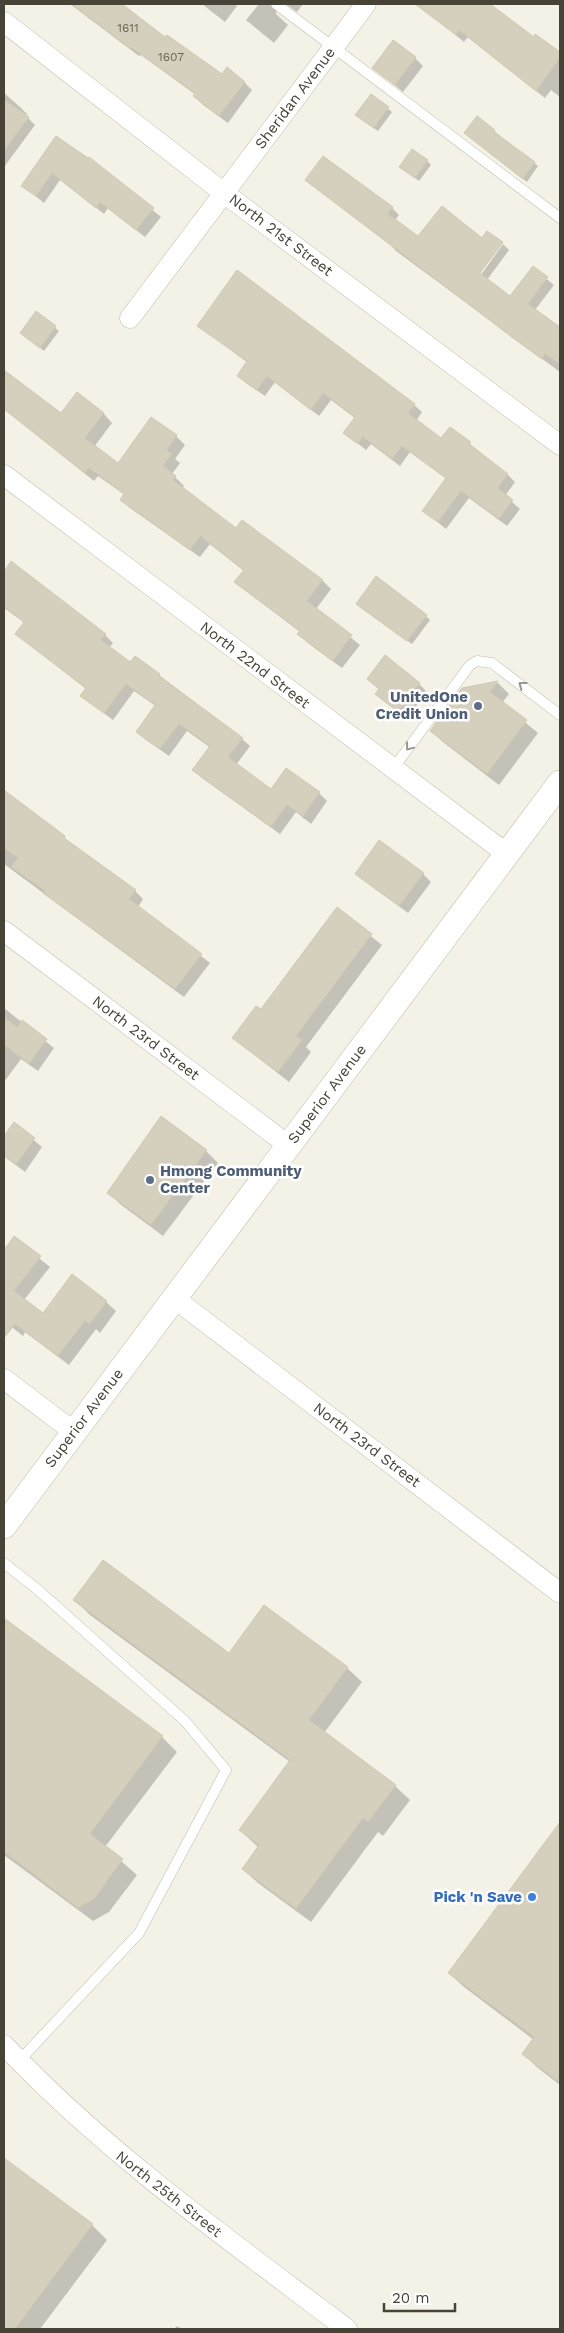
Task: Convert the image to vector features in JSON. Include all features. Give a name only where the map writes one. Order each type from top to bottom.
[{"type":"street","name":"Sheridan Avenue","points":[[130,318],[366,4]]},
{"type":"street","name":"North 21st Street","points":[[4,22],[224,193],[560,445]]},
{"type":"street","name":"North 22nd Street","points":[[4,476],[392,770],[507,854]]},
{"type":"street","name":"Superior Avenue","points":[[4,1526],[560,783]]},
{"type":"street","name":"North 23rd Street","points":[[4,931],[288,1145]]},
{"type":"street","name":"North 23rd Street","points":[[174,1298],[560,1592]]},
{"type":"street","points":[[4,1379],[74,1432]]},
{"type":"street","name":"North 25th Street","points":[[4,2045],[105,2142],[158,2186],[346,2329]]},
{"type":"lane","points":[[276,4],[560,218]]},
{"type":"lane","points":[[392,770],[470,665],[477,661],[492,662],[560,715]]},
{"type":"lane","points":[[4,1563],[37,1589],[185,1721],[226,1770],[139,1933],[19,2060]]},
{"type":"building","points":[[71,4],[122,4],[165,37],[167,35],[222,74],[227,67],[245,82],[219,116],[193,96],[195,93],[131,49]]},
{"type":"building","points":[[415,4],[490,4],[534,37],[535,34],[560,52],[560,58],[536,91],[459,30],[456,35]]},
{"type":"building","points":[[393,40],[416,57],[395,85],[372,68]]},
{"type":"building","points":[[371,94],[389,107],[374,128],[355,115]]},
{"type":"building","points":[[4,99],[29,117],[4,151]]},
{"type":"building","points":[[477,116],[495,130],[494,132],[535,162],[523,179],[464,133]]},
{"type":"building","points":[[56,136],[89,157],[154,208],[136,230],[100,202],[96,208],[52,173],[36,196],[21,186]]},
{"type":"building","points":[[412,149],[428,160],[415,178],[399,167]]},
{"type":"building","points":[[323,156],[393,207],[388,214],[418,236],[442,206],[482,238],[487,231],[503,242],[480,273],[510,296],[533,266],[548,277],[528,304],[560,327],[560,364],[545,354],[542,359],[305,180]]},
{"type":"building","points":[[237,270],[415,404],[408,413],[441,438],[450,427],[471,442],[469,444],[508,474],[498,488],[513,500],[499,519],[461,491],[438,522],[422,511],[446,478],[402,446],[392,459],[363,437],[358,444],[343,433],[355,417],[323,393],[311,410],[267,376],[257,390],[237,376],[247,361],[197,326]]},
{"type":"building","points":[[36,311],[56,326],[40,348],[20,333]]},
{"type":"building","points":[[4,370],[61,413],[77,392],[104,413],[85,438],[118,463],[151,417],[177,435],[167,450],[172,454],[163,466],[176,476],[173,480],[236,528],[242,520],[323,580],[307,601],[352,635],[333,661],[297,634],[300,631],[234,582],[244,570],[200,536],[190,550],[120,500],[124,494],[89,468],[85,473],[4,409]]},
{"type":"building","points":[[11,561],[106,634],[101,640],[130,662],[135,656],[243,738],[228,757],[271,789],[286,768],[320,792],[303,816],[287,805],[271,827],[192,770],[210,746],[179,724],[160,749],[136,732],[155,705],[126,684],[104,713],[80,696],[86,688],[15,634],[24,622],[4,607],[4,572]]},
{"type":"building","points":[[376,576],[427,615],[407,641],[356,604]]},
{"type":"building","points":[[385,655],[420,683],[398,712],[375,694],[379,689],[367,679]]},
{"type":"building","name":"UnitedOne Credit Union","points":[[498,681],[490,692],[527,720],[487,774],[430,731],[462,688]]},
{"type":"building","points":[[4,790],[65,836],[64,838],[136,890],[129,899],[202,954],[175,989],[43,893],[45,891],[11,867],[18,858],[4,848]]},
{"type":"building","points":[[379,840],[424,873],[399,906],[355,874]]},
{"type":"building","points":[[337,907],[372,934],[296,1036],[302,1040],[278,1072],[232,1038],[256,1006],[261,1009]]},
{"type":"building","points":[[4,1017],[17,1027],[22,1020],[47,1039],[29,1064],[4,1045]]},
{"type":"building","name":"Hmong Community Center","points":[[161,1116],[207,1150],[151,1225],[107,1193]]},
{"type":"building","points":[[14,1122],[35,1138],[16,1165],[4,1156],[4,1136]]},
{"type":"building","points":[[14,1236],[41,1256],[14,1291],[43,1313],[72,1274],[107,1301],[90,1324],[85,1321],[58,1356],[15,1324],[4,1338],[4,1250]]},
{"type":"building","points":[[103,1560],[229,1653],[264,1605],[348,1667],[309,1720],[396,1785],[368,1822],[363,1818],[296,1909],[242,1869],[259,1845],[239,1830],[290,1760],[73,1600]]},
{"type":"building","points":[[4,1618],[163,1736],[90,1834],[123,1859],[95,1898],[78,1908],[4,1852]]},
{"type":"building","name":"Pick 'n Save","points":[[560,1822],[560,2083],[522,2054],[534,2037],[448,1973]]},
{"type":"building","points":[[4,2158],[93,2224],[15,2329],[4,2329]]},
{"type":"place","name":"UnitedOne Credit Union","points":[[478,706]]},
{"type":"place","name":"Hmong Community Center","points":[[150,1180]]},
{"type":"place","name":"Pick 'n Save","points":[[532,1897]]}]
